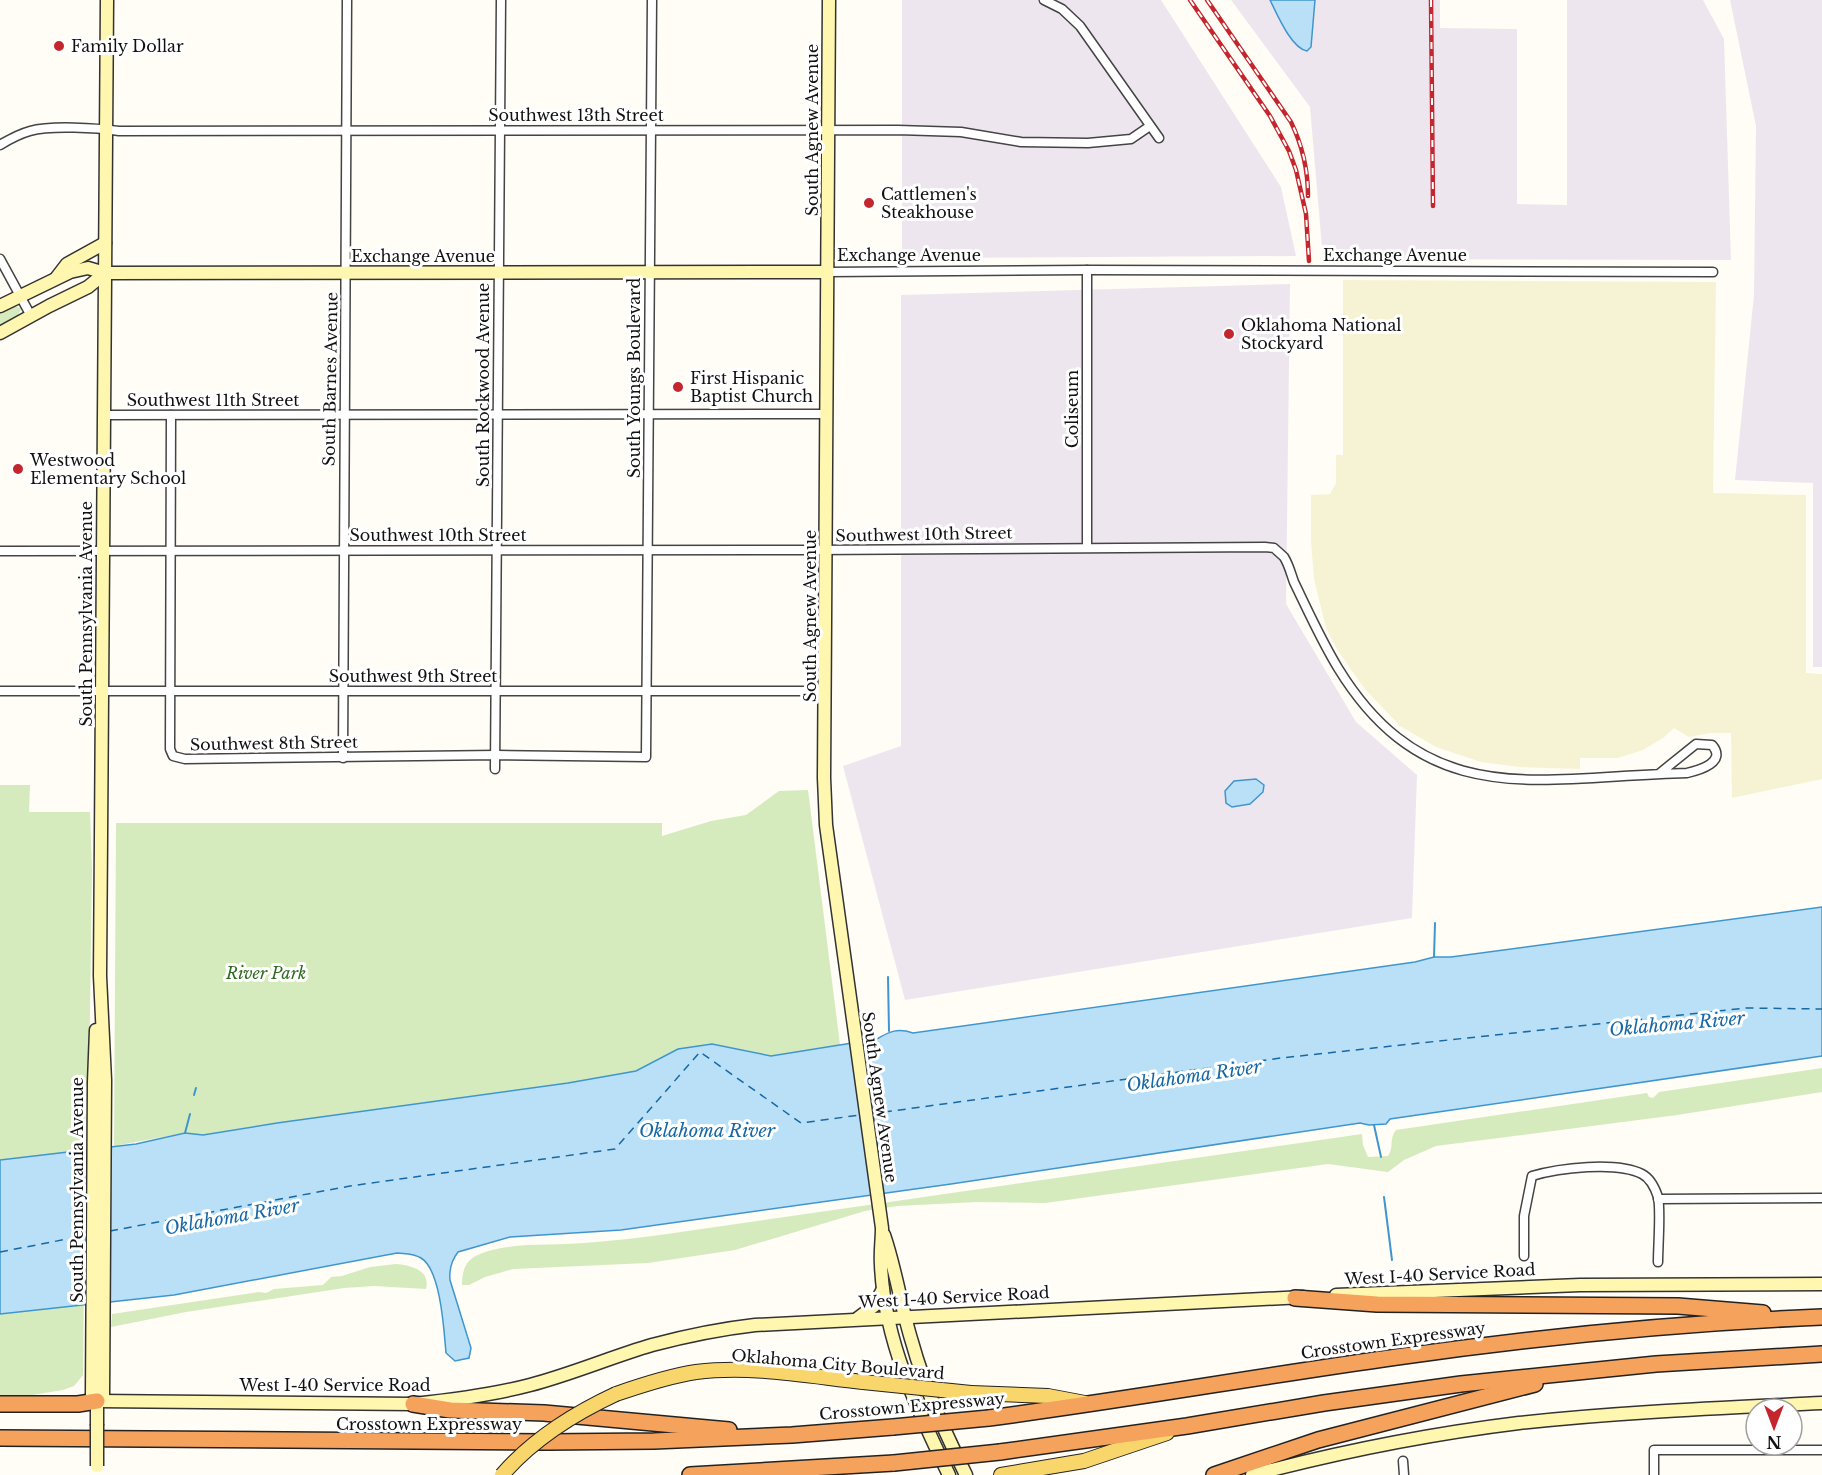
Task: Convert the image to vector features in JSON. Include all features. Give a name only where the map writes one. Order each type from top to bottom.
[{"type":"highway","points":[[1295,1298],[1377,1304],[1678,1306],[1820,1317]]},
{"type":"highway","name":"Crosstown Expressway","points":[[0,1438],[548,1442],[654,1441],[792,1435],[989,1418],[1462,1348],[1680,1326],[1820,1317]]},
{"type":"highway","points":[[690,1475],[894,1463],[1000,1452],[1461,1384],[1591,1370],[1822,1354]]},
{"type":"highway","points":[[1214,1475],[1318,1440],[1368,1426],[1591,1370]]},
{"type":"highway","points":[[0,1404],[78,1404],[98,1401]]},
{"type":"highway","points":[[413,1404],[450,1410],[544,1413],[792,1435]]},
{"type":"main road","name":"South Pennsylvania Avenue","points":[[97,1475],[98,1401],[104,1395],[98,1376],[107,0]]},
{"type":"main road","name":"South Agnew Avenue","points":[[829,0],[826,825],[882,1228],[881,1264],[888,1317],[895,1346],[914,1400],[949,1475]]},
{"type":"main road","points":[[56,278],[67,264],[105,243]]},
{"type":"main road","name":"Exchange Avenue","points":[[0,306],[56,278],[88,268],[105,273],[827,272]]},
{"type":"main road","points":[[0,333],[88,287],[105,273]]},
{"type":"main road","name":"South Agnew Avenue","points":[[882,1228],[894,1262],[905,1316],[922,1377],[966,1475]]},
{"type":"main road","name":"West I-40 Service Road","points":[[98,1401],[413,1404],[484,1395],[532,1384],[653,1345],[720,1329],[790,1321],[1580,1285],[1822,1284]]},
{"type":"main road","points":[[858,1318],[874,1306],[883,1289]]},
{"type":"main road","name":"Oklahoma City Boulevard","points":[[502,1475],[550,1431],[580,1412],[616,1394],[671,1377],[717,1370],[769,1371],[971,1393],[1048,1396],[1093,1404]]},
{"type":"main road","points":[[1252,1475],[1363,1449],[1510,1424],[1822,1403]]},
{"type":"main road","points":[[1001,1475],[1084,1461],[1187,1426]]},
{"type":"street","name":"South Barnes Avenue","points":[[344,758],[342,691],[347,0]]},
{"type":"street","name":"South Rockwood Avenue","points":[[495,769],[497,755],[495,691],[501,0]]},
{"type":"street","name":"South Youngs Boulevard","points":[[646,757],[652,0]]},
{"type":"street","points":[[1044,0],[1062,9],[1080,26],[1159,138]]},
{"type":"street","name":"Southwest 13th Street","points":[[0,145],[33,130],[105,129],[829,130],[961,132],[1021,142],[1088,143],[1131,139],[1150,126]]},
{"type":"street","points":[[0,259],[31,316]]},
{"type":"street","name":"Exchange Avenue","points":[[827,272],[1087,270],[1713,272]]},
{"type":"street","name":"Coliseum","points":[[1087,270],[1087,547]]},
{"type":"street","name":"Southwest 11th Street","points":[[104,415],[827,414]]},
{"type":"street","name":"Southwest 8th Street","points":[[171,416],[170,749],[171,755],[175,758],[497,755],[646,757]]},
{"type":"street","name":"Southwest 10th Street","points":[[0,551],[1274,548],[1280,552],[1288,564],[1324,644],[1340,670],[1365,705],[1387,729],[1402,741],[1447,766],[1478,775],[1524,780],[1584,780],[1700,770],[1714,761],[1717,755],[1716,749],[1712,745],[1696,744],[1660,773]]},
{"type":"street","name":"Southwest 9th Street","points":[[0,691],[826,691]]},
{"type":"street","points":[[1524,1256],[1524,1216],[1532,1176],[1551,1170],[1577,1168],[1625,1169],[1643,1175],[1651,1182],[1658,1198],[1658,1262]]},
{"type":"street","points":[[1658,1198],[1822,1198]]},
{"type":"street","points":[[1654,1475],[1654,1450],[1822,1450]]},
{"type":"street","points":[[1403,1461],[1404,1475]]},
{"type":"shaded area","points":[[902,0],[1161,0],[1281,187],[1296,256],[902,258]]},
{"type":"shaded area","points":[[1231,0],[1440,0],[1440,28],[1517,29],[1517,204],[1567,205],[1567,0],[1703,0],[1724,39],[1731,260],[1323,259],[1310,107]]},
{"type":"shaded area","points":[[1730,0],[1822,0],[1822,667],[1813,667],[1813,483],[1735,480],[1754,295],[1756,126]]},
{"type":"shaded area","points":[[1343,280],[1716,282],[1713,493],[1806,495],[1806,673],[1822,674],[1822,779],[1732,798],[1731,733],[1710,733],[1689,737],[1674,728],[1643,750],[1618,758],[1580,758],[1580,769],[1519,767],[1481,762],[1436,747],[1400,726],[1364,688],[1338,651],[1326,628],[1314,579],[1311,495],[1330,494],[1336,483],[1336,455],[1343,455]]},
{"type":"shaded area","points":[[1290,284],[1286,604],[1356,722],[1417,775],[1412,918],[905,1000],[843,766],[901,746],[901,295]]},
{"type":"green space","points":[[11,306],[22,308],[17,316],[0,328],[0,311]]},
{"type":"green space","points":[[0,785],[30,785],[29,812],[90,812],[92,870],[89,1082],[86,1085],[83,1375],[74,1386],[26,1396],[0,1395]]},
{"type":"green space","name":"River Park","points":[[808,790],[840,1045],[771,1056],[712,1044],[678,1049],[636,1071],[568,1083],[203,1135],[185,1133],[114,1146],[116,823],[662,823],[662,836],[711,821],[746,815],[779,791]]},
{"type":"green space","points":[[1822,1068],[1822,1092],[1677,1115],[1436,1146],[1404,1160],[1388,1172],[1328,1164],[1045,1203],[977,1202],[897,1206],[865,1211],[735,1250],[648,1263],[513,1269],[485,1277],[469,1285],[462,1285],[464,1269],[468,1262],[474,1257],[498,1248],[571,1244],[657,1235],[1362,1134],[1363,1145],[1368,1157],[1388,1156],[1396,1130],[1647,1093],[1653,1098],[1659,1092]]},
{"type":"green space","points":[[396,1264],[413,1267],[422,1273],[427,1283],[426,1289],[374,1286],[344,1288],[186,1312],[111,1327],[112,1314],[259,1292],[266,1293],[274,1289],[323,1285],[331,1277],[370,1267]]},
{"type":"water","points":[[1270,0],[1315,0],[1311,47],[1307,51],[1295,44]]},
{"type":"water","points":[[1256,779],[1264,785],[1263,792],[1250,804],[1232,807],[1226,803],[1225,791],[1234,781]]},
{"type":"water","name":"Oklahoma River","points":[[1822,907],[1822,1056],[1390,1119],[1386,1124],[1360,1123],[621,1230],[510,1237],[458,1252],[452,1262],[450,1280],[471,1348],[469,1358],[455,1361],[446,1353],[440,1302],[433,1275],[421,1258],[409,1254],[397,1253],[174,1295],[0,1314],[0,1160],[136,1144],[185,1133],[203,1135],[568,1083],[636,1071],[678,1049],[712,1044],[771,1056],[877,1039],[894,1031],[913,1033],[1415,962],[1434,957],[1451,957]]},
{"type":"waterway","points":[[1434,957],[1435,923]]},
{"type":"waterway","points":[[888,977],[889,1031]]},
{"type":"waterway","points":[[194,1095],[196,1088]]},
{"type":"waterway","points":[[185,1133],[190,1114]]},
{"type":"waterway","points":[[1374,1125],[1381,1157]]},
{"type":"waterway","points":[[1384,1197],[1392,1260]]},
{"type":"ferry route","points":[[870,1114],[1281,1058],[1746,1008],[1822,1009]]},
{"type":"ferry route","points":[[110,1231],[350,1186],[615,1149],[700,1052],[801,1123],[860,1115]]},
{"type":"ferry route","points":[[0,1252],[88,1235]]},
{"type":"railway","points":[[1190,0],[1270,116],[1289,151],[1296,170],[1306,214],[1309,261]]},
{"type":"railway","points":[[1207,0],[1291,122],[1304,158],[1308,196]]},
{"type":"railway","points":[[1431,0],[1433,206]]},
{"type":"place","name":"Family Dollar","points":[[59,46]]},
{"type":"place","name":"Cattlemen's Steakhouse","points":[[869,203]]},
{"type":"place","name":"Oklahoma National Stockyard","points":[[1229,334]]},
{"type":"place","name":"First Hispanic Baptist Church","points":[[678,387]]},
{"type":"place","name":"Westwood Elementary School","points":[[18,469]]}]
